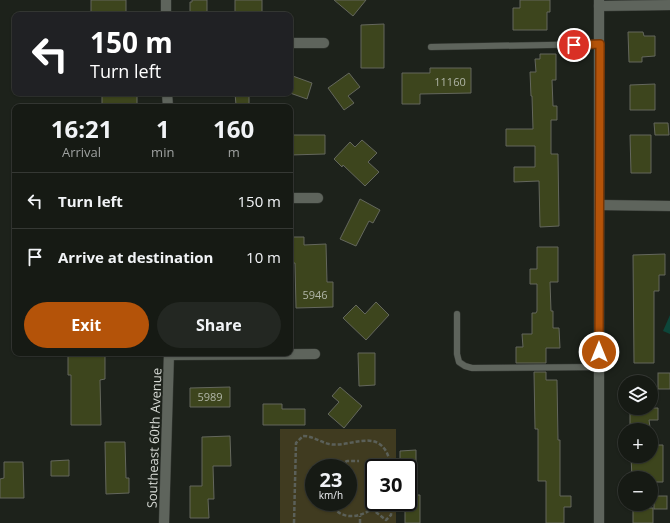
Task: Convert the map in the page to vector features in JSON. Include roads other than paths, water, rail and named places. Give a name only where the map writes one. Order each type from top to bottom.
[{"type":"street","points":[[166,0],[166,12]]},
{"type":"street","points":[[599,523],[599,3],[670,6]]},
{"type":"street","points":[[293,43],[324,43]]},
{"type":"street","points":[[293,198],[318,198]]},
{"type":"street","points":[[600,205],[670,206]]},
{"type":"street","points":[[293,354],[315,354]]},
{"type":"street","name":"Southeast 60th Avenue","points":[[164,523],[169,356]]},
{"type":"lane","points":[[431,47],[600,44]]},
{"type":"lane","points":[[456,314],[457,354],[459,362],[465,366],[472,368],[599,367]]},
{"type":"water","points":[[670,315],[670,334],[663,331]]}]
